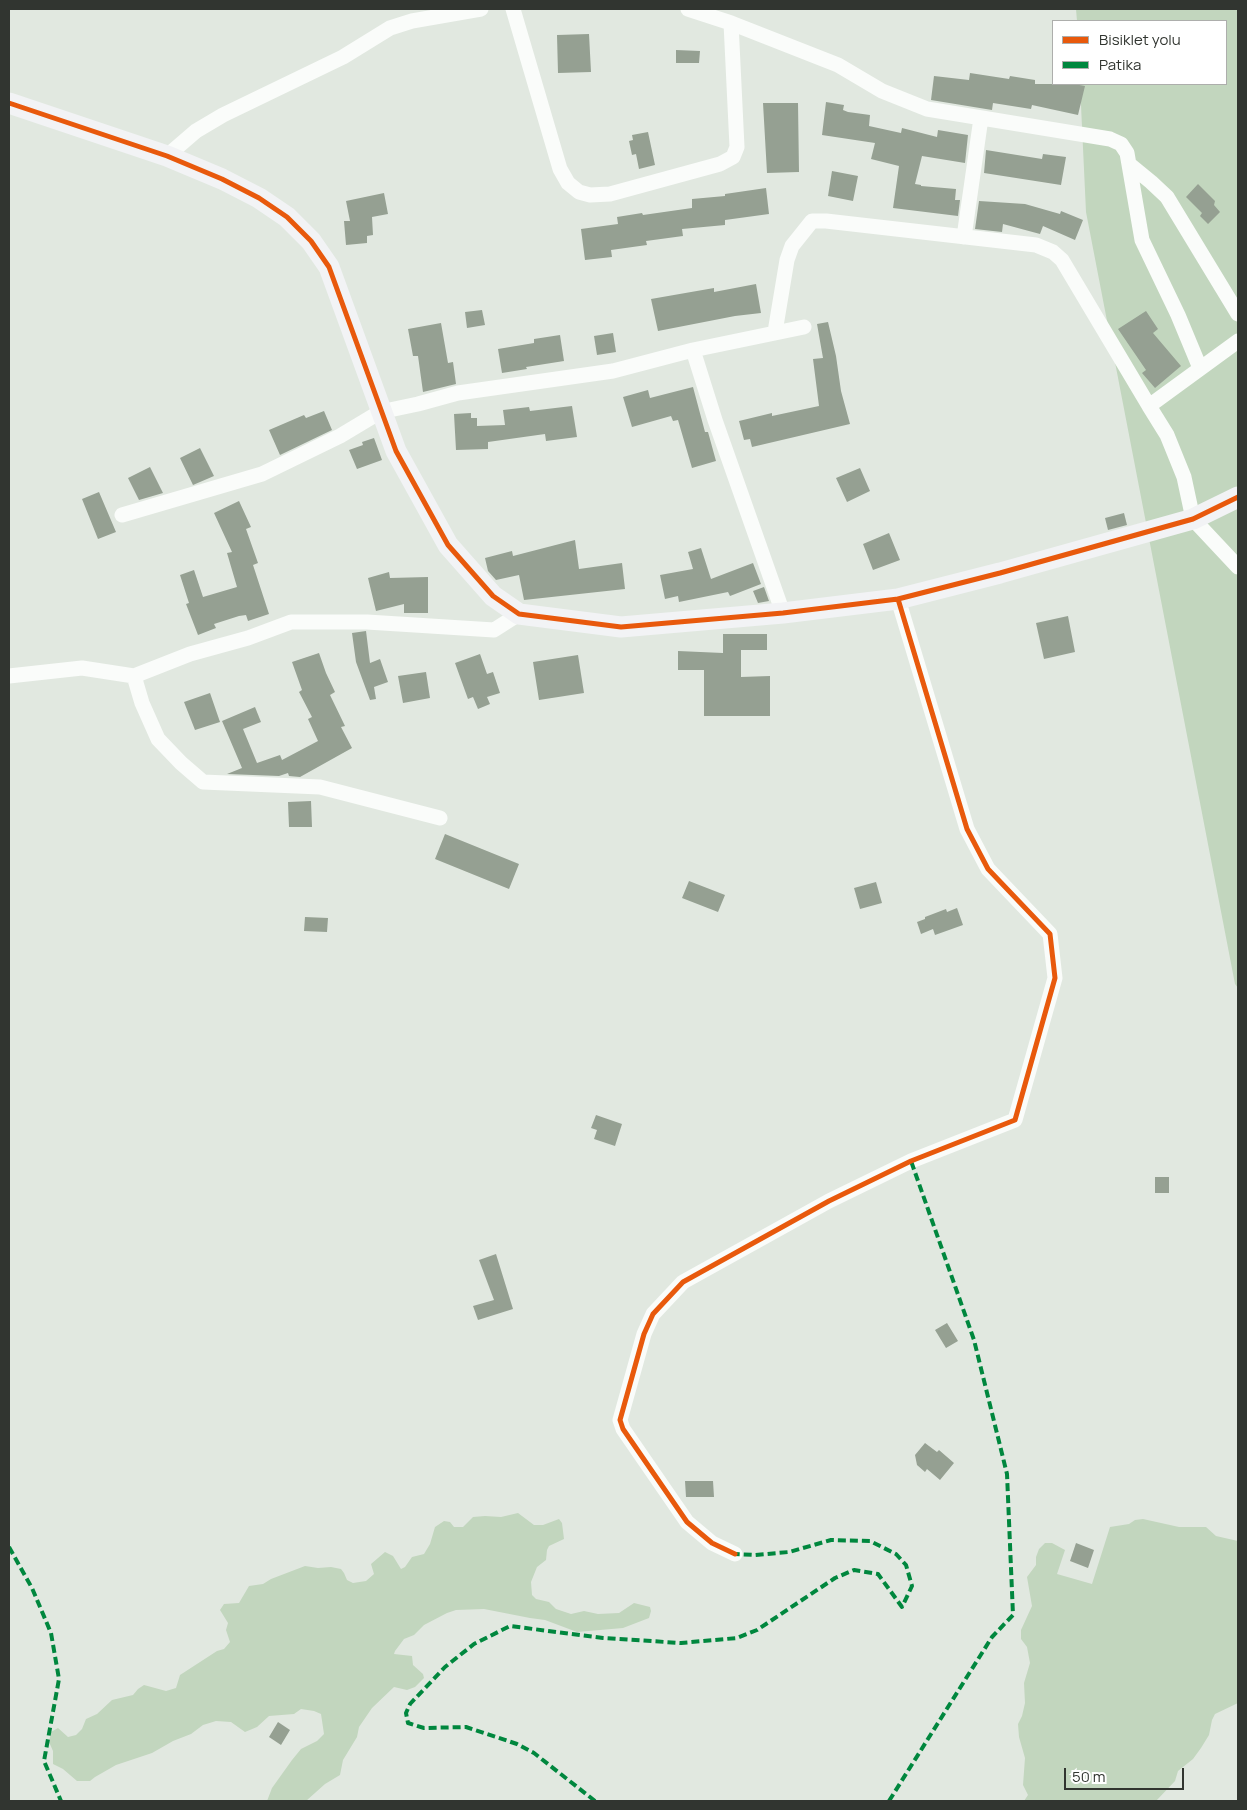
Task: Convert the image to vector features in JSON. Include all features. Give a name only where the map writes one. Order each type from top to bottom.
[{"type":"street","points":[[166,156],[196,131],[223,115],[343,57],[390,28],[412,21],[481,9]]},
{"type":"street","points":[[513,9],[560,169],[568,183],[579,192],[590,195],[610,194],[720,164],[733,158],[737,147],[730,23]]},
{"type":"street","points":[[688,9],[730,23],[838,65],[882,91],[927,109],[1110,139],[1120,144],[1127,153],[1130,164],[1142,240],[1178,315],[1200,368]]},
{"type":"street","points":[[9,103],[166,156],[222,179],[259,198],[287,217],[311,241],[329,268],[380,412],[396,451],[448,545],[494,596],[520,614],[621,627],[783,613],[898,598],[1000,573],[1193,519],[1238,497]]},
{"type":"street","points":[[964,237],[981,118]]},
{"type":"street","points":[[1130,164],[1152,182],[1166,197],[1238,314]]},
{"type":"street","points":[[775,332],[787,260],[792,246],[812,221],[1036,245],[1053,252],[1062,260],[1167,435],[1184,477],[1193,519],[1238,567]]},
{"type":"street","points":[[122,515],[262,474],[340,436],[380,412],[458,393],[613,371],[693,350],[804,327]]},
{"type":"street","points":[[1149,406],[1238,341]]},
{"type":"street","points":[[693,350],[715,420],[783,613]]},
{"type":"street","points":[[736,1554],[712,1543],[687,1522],[623,1429],[620,1420],[644,1334],[653,1314],[683,1282],[829,1201],[911,1161],[1015,1120],[1055,978],[1050,934],[988,869],[967,829],[898,598]]},
{"type":"street","points":[[9,676],[82,668],[134,676],[190,654],[248,638],[291,622],[367,622],[494,630],[520,614]]},
{"type":"street","points":[[134,676],[142,703],[158,739],[203,782],[320,787],[440,818]]},
{"type":"green space","points":[[1076,9],[1238,9],[1238,988],[1235,984],[1086,212],[1080,85],[1227,85],[1227,20],[1077,20]]},
{"type":"green space","points":[[518,1513],[534,1525],[543,1525],[559,1519],[562,1523],[564,1539],[549,1546],[546,1560],[537,1567],[531,1582],[532,1595],[536,1599],[549,1602],[556,1609],[571,1614],[584,1611],[598,1614],[619,1613],[634,1603],[650,1607],[649,1618],[623,1628],[577,1632],[545,1620],[484,1609],[456,1610],[424,1625],[414,1635],[404,1639],[394,1654],[412,1656],[413,1665],[423,1674],[424,1678],[415,1687],[407,1690],[394,1687],[372,1708],[359,1727],[357,1737],[343,1760],[340,1775],[325,1784],[306,1801],[267,1801],[272,1788],[301,1749],[317,1741],[324,1734],[321,1714],[301,1709],[294,1714],[269,1716],[257,1727],[245,1732],[231,1722],[216,1721],[203,1725],[191,1734],[173,1741],[152,1753],[116,1765],[90,1781],[77,1781],[63,1769],[53,1764],[53,1751],[49,1742],[51,1732],[58,1728],[68,1737],[76,1735],[82,1729],[86,1719],[97,1714],[112,1700],[133,1695],[144,1685],[166,1691],[176,1688],[180,1675],[217,1651],[224,1649],[230,1642],[226,1630],[228,1623],[220,1610],[224,1604],[239,1603],[249,1586],[263,1584],[305,1566],[341,1569],[347,1580],[353,1583],[366,1581],[374,1574],[371,1564],[385,1552],[393,1556],[401,1569],[405,1567],[412,1557],[424,1554],[430,1544],[435,1527],[444,1521],[450,1522],[454,1527],[463,1527],[473,1517],[501,1517]]},
{"type":"green space","points":[[1143,1519],[1179,1527],[1206,1527],[1216,1536],[1238,1541],[1238,1703],[1215,1714],[1209,1735],[1201,1748],[1193,1759],[1178,1771],[1175,1781],[1156,1801],[1024,1801],[1028,1795],[1023,1785],[1025,1758],[1019,1737],[1018,1724],[1025,1703],[1024,1683],[1030,1663],[1027,1647],[1021,1639],[1021,1630],[1032,1606],[1027,1577],[1036,1565],[1039,1549],[1045,1543],[1052,1543],[1065,1550],[1057,1574],[1092,1584],[1110,1527],[1129,1524],[1135,1520]]},
{"type":"building","points":[[589,34],[591,72],[558,73],[557,35]]},
{"type":"building","points":[[676,50],[700,51],[699,63],[676,63]]},
{"type":"building","points":[[970,73],[1009,79],[1010,76],[1035,80],[1035,84],[1085,86],[1078,115],[1032,105],[1031,109],[993,103],[992,110],[931,100],[934,76],[969,80]]},
{"type":"building","points":[[826,102],[844,105],[843,110],[848,112],[870,115],[869,126],[901,133],[902,128],[937,137],[938,130],[968,135],[965,163],[922,156],[915,184],[956,189],[955,200],[960,200],[958,216],[893,208],[899,166],[871,159],[875,143],[822,135]]},
{"type":"building","points":[[763,103],[798,103],[799,172],[767,173]]},
{"type":"building","points":[[648,132],[655,165],[639,169],[636,154],[632,155],[629,141],[633,140],[632,135]]},
{"type":"building","points":[[986,150],[1042,159],[1043,154],[1066,157],[1061,185],[984,173]]},
{"type":"building","points":[[832,171],[858,176],[853,201],[828,196]]},
{"type":"building","points":[[1198,184],[1215,201],[1214,205],[1220,212],[1208,224],[1200,216],[1202,213],[1186,197]]},
{"type":"building","points":[[766,188],[769,214],[725,220],[725,225],[682,229],[683,236],[646,241],[647,245],[611,250],[612,257],[585,260],[581,229],[618,224],[617,217],[692,208],[692,199],[725,196],[725,194]]},
{"type":"building","points":[[384,193],[388,214],[372,217],[373,235],[367,236],[367,243],[346,245],[344,221],[350,221],[346,201]]},
{"type":"building","points":[[979,201],[1025,204],[1060,214],[1061,211],[1083,220],[1075,240],[1043,226],[1040,234],[1003,224],[1002,232],[975,229]]},
{"type":"building","points":[[756,284],[761,313],[735,316],[658,331],[651,299],[714,288],[714,292]]},
{"type":"building","points":[[482,310],[485,325],[467,328],[465,312]]},
{"type":"building","points":[[1146,311],[1158,329],[1153,333],[1181,366],[1155,388],[1142,373],[1146,370],[1118,329]]},
{"type":"building","points":[[828,322],[836,356],[841,391],[850,424],[752,447],[750,439],[744,440],[739,421],[772,413],[772,416],[819,406],[813,359],[823,358],[817,324]]},
{"type":"building","points":[[441,323],[448,363],[453,362],[456,384],[423,392],[418,356],[413,356],[408,329]]},
{"type":"building","points":[[613,333],[616,352],[597,355],[594,336]]},
{"type":"building","points":[[560,335],[564,361],[502,373],[498,349],[534,343],[534,339]]},
{"type":"building","points":[[693,387],[705,432],[708,432],[716,461],[692,468],[678,420],[673,421],[671,416],[632,427],[623,397],[648,390],[650,398]]},
{"type":"building","points":[[572,406],[577,437],[546,441],[545,434],[488,442],[488,449],[456,450],[454,414],[471,413],[471,418],[477,418],[477,426],[505,425],[503,410],[529,407],[530,411]]},
{"type":"building","points":[[324,411],[332,430],[280,455],[269,430],[304,415],[306,418]]},
{"type":"building","points":[[374,438],[382,460],[357,469],[349,450],[363,445],[362,442]]},
{"type":"building","points":[[200,448],[214,476],[193,485],[180,458]]},
{"type":"building","points":[[150,467],[163,493],[139,500],[128,478]]},
{"type":"building","points":[[860,468],[870,491],[847,502],[836,478]]},
{"type":"building","points":[[99,492],[116,532],[98,539],[82,499]]},
{"type":"building","points":[[239,501],[251,527],[246,529],[258,563],[253,565],[269,614],[248,621],[246,615],[239,616],[214,624],[216,628],[198,635],[186,604],[189,603],[180,575],[194,570],[203,597],[237,587],[227,553],[232,552],[214,513]]},
{"type":"building","points":[[1124,513],[1127,525],[1108,530],[1105,518]]},
{"type":"building","points":[[889,533],[900,560],[873,570],[863,544]]},
{"type":"building","points":[[575,540],[579,569],[622,563],[625,589],[524,600],[519,575],[496,580],[488,571],[485,558],[512,551],[513,556]]},
{"type":"building","points":[[701,548],[711,579],[753,563],[761,584],[730,596],[728,592],[679,602],[678,596],[665,599],[660,575],[693,569],[688,552]]},
{"type":"building","points":[[389,572],[390,578],[428,577],[428,613],[404,613],[404,604],[376,611],[368,578]]},
{"type":"building","points":[[764,587],[769,601],[758,603],[753,591]]},
{"type":"building","points":[[1068,616],[1075,652],[1044,659],[1036,623]]},
{"type":"building","points":[[366,631],[370,663],[380,659],[388,682],[374,687],[376,699],[370,700],[356,662],[352,633]]},
{"type":"building","points":[[723,634],[767,634],[767,650],[741,650],[741,677],[770,676],[770,716],[704,716],[704,670],[678,670],[678,651],[723,653]]},
{"type":"building","points":[[319,653],[335,692],[330,695],[345,726],[341,727],[352,748],[300,777],[289,776],[288,773],[279,776],[227,774],[242,768],[222,721],[255,707],[261,722],[243,729],[257,763],[280,755],[282,760],[318,741],[308,719],[312,717],[299,692],[302,690],[292,662]]},
{"type":"building","points":[[480,654],[487,674],[493,672],[500,693],[487,697],[490,704],[478,709],[473,697],[468,699],[455,663]]},
{"type":"building","points":[[578,655],[584,693],[539,700],[533,662]]},
{"type":"building","points":[[426,672],[430,698],[403,703],[398,676]]},
{"type":"building","points":[[210,693],[220,722],[195,730],[184,702]]},
{"type":"building","points":[[311,801],[312,827],[289,827],[288,802]]},
{"type":"building","points":[[445,834],[519,864],[509,889],[435,859]]},
{"type":"building","points":[[689,881],[725,895],[718,912],[682,898]]},
{"type":"building","points":[[876,882],[882,903],[860,909],[854,888]]},
{"type":"building","points":[[957,908],[963,925],[935,935],[933,929],[921,934],[917,922],[946,909],[947,912]]},
{"type":"building","points":[[305,917],[328,918],[327,932],[304,931]]},
{"type":"building","points":[[596,1115],[622,1124],[615,1146],[594,1139],[597,1130],[591,1128]]},
{"type":"building","points":[[1155,1177],[1169,1177],[1169,1193],[1155,1193]]},
{"type":"building","points":[[496,1254],[513,1309],[478,1320],[473,1306],[494,1300],[479,1260]]},
{"type":"building","points":[[947,1323],[958,1341],[946,1348],[935,1330]]},
{"type":"building","points":[[925,1443],[937,1452],[939,1450],[954,1463],[940,1480],[927,1469],[925,1472],[917,1465],[915,1455]]},
{"type":"building","points":[[685,1481],[713,1481],[714,1497],[686,1497]]},
{"type":"building","points":[[1076,1543],[1094,1550],[1088,1568],[1070,1561]]},
{"type":"building","points":[[278,1722],[290,1730],[281,1745],[269,1737]]},
{"type":"marked path","points":[[889,1801],[992,1637],[1013,1615],[1007,1474],[974,1340],[911,1161]]},
{"type":"marked path","points":[[595,1801],[534,1753],[517,1744],[466,1727],[424,1728],[408,1723],[406,1713],[410,1704],[445,1667],[474,1644],[510,1626],[603,1638],[681,1643],[737,1638],[757,1630],[835,1578],[854,1570],[878,1574],[902,1607],[912,1586],[906,1565],[896,1554],[870,1541],[831,1540],[789,1552],[755,1555],[735,1554]]},
{"type":"marked path","points":[[9,1547],[32,1588],[51,1633],[59,1679],[44,1761],[61,1801]]},
{"type":"cycle path","points":[[9,103],[167,156],[222,179],[259,198],[287,217],[311,241],[329,267],[396,451],[448,545],[493,596],[519,614],[621,627],[783,613],[898,599],[1000,573],[1193,519],[1238,497]]},
{"type":"cycle path","points":[[735,1554],[712,1543],[687,1522],[623,1429],[620,1420],[644,1334],[653,1314],[683,1282],[829,1201],[911,1161],[1015,1120],[1055,978],[1050,934],[988,869],[967,829],[898,599]]}]
